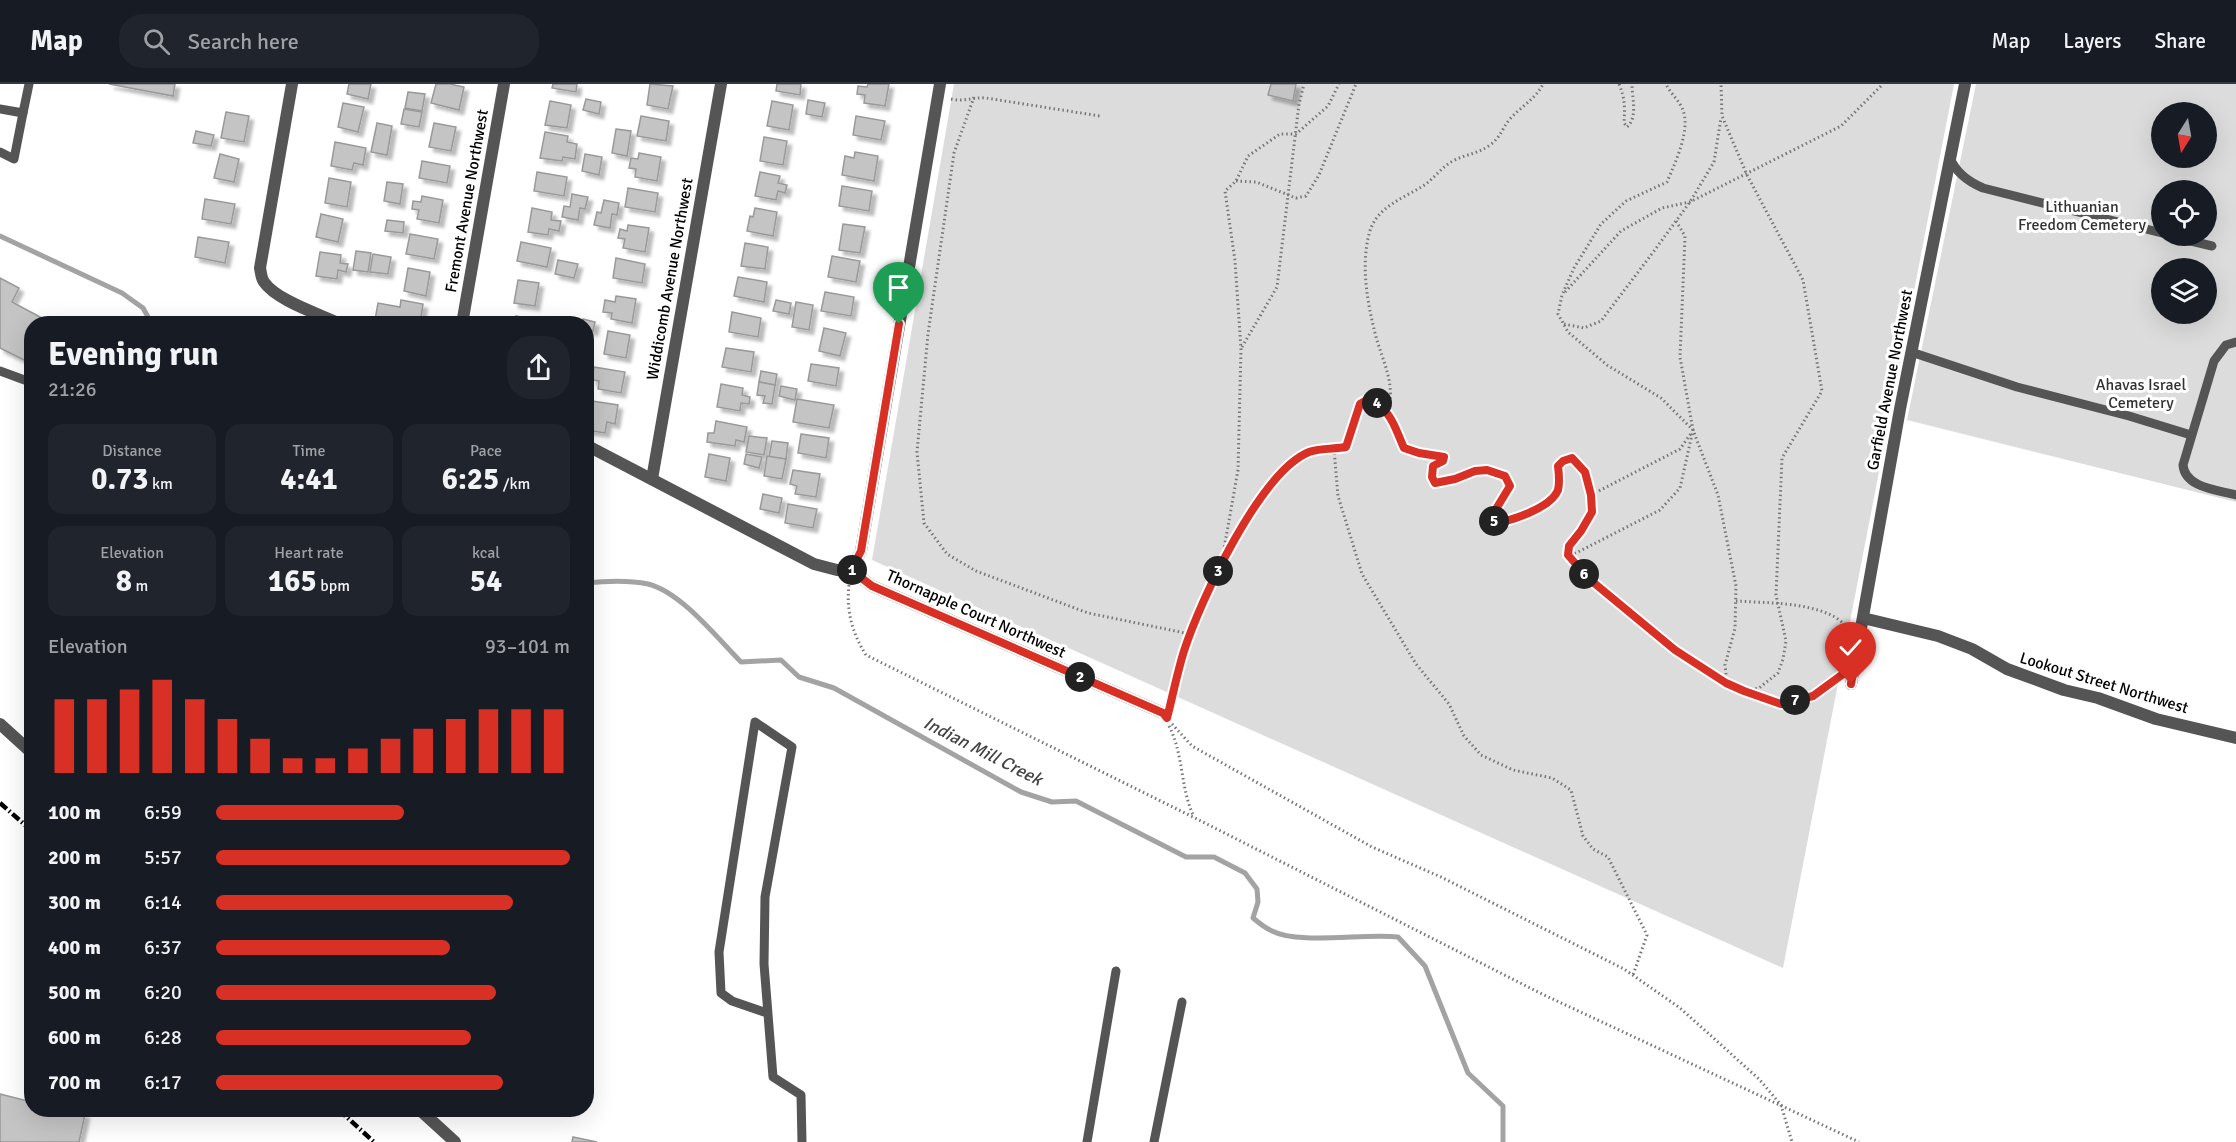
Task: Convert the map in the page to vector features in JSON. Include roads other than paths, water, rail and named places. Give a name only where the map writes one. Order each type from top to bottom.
[{"type":"street","points":[[292,84],[260,268],[263,281],[283,297],[323,316]]},
{"type":"street","name":"Fremont Avenue Northwest","points":[[463,316],[504,84]]},
{"type":"street","name":"Widdicomb Avenue Northwest","points":[[652,479],[721,84]]},
{"type":"street","name":"Garfield Avenue Northwest","points":[[1851,684],[1911,352],[1965,84]]},
{"type":"street","points":[[851,570],[861,551],[939,90]]},
{"type":"street","name":"Thornapple Court Northwest","points":[[594,449],[814,564],[837,570],[851,570],[872,586],[1165,716]]},
{"type":"street","name":"Lookout Street Northwest","points":[[1863,618],[1938,636],[1972,649],[2007,669],[2156,719],[2236,738]]},
{"type":"street","points":[[0,724],[24,746]]},
{"type":"street","points":[[428,1117],[455,1142]]},
{"type":"lane","points":[[0,153],[14,159],[28,84]]},
{"type":"lane","points":[[0,109],[23,113]]},
{"type":"lane","points":[[1950,158],[1962,176],[1983,188],[2151,230]]},
{"type":"lane","points":[[2236,342],[2226,345],[2217,354],[2183,465],[2187,478],[2236,495]]},
{"type":"lane","points":[[1911,352],[2017,387],[2129,416],[2191,435]]},
{"type":"lane","points":[[0,371],[24,380]]},
{"type":"lane","points":[[766,1013],[732,1001],[721,993],[719,952],[755,722],[792,747],[765,897],[764,964],[766,1013],[773,1077],[801,1095],[802,1142]]},
{"type":"lane","points":[[1087,1142],[1116,971]]},
{"type":"lane","points":[[1154,1142],[1182,1002]]},
{"type":"waterway","name":"Indian Mill Creek","points":[[0,236],[122,293],[143,308],[148,316]]},
{"type":"waterway","name":"Indian Mill Creek","points":[[594,582],[633,582],[648,584],[660,589],[686,606],[741,662],[781,660],[799,677],[834,688],[1021,792],[1052,802],[1076,801],[1186,857],[1214,857],[1245,873],[1257,889],[1258,902],[1253,918],[1272,931],[1284,935],[1315,938],[1398,937],[1425,966],[1468,1073],[1503,1106],[1503,1142]]},
{"type":"railway","points":[[0,803],[24,824]]},
{"type":"railway","points":[[347,1117],[374,1142]]},
{"type":"park label","name":"Lithuanian Freedom Cemetery","points":[[2082,216]]},
{"type":"park label","name":"Ahavas Israel Cemetery","points":[[2141,394]]}]
